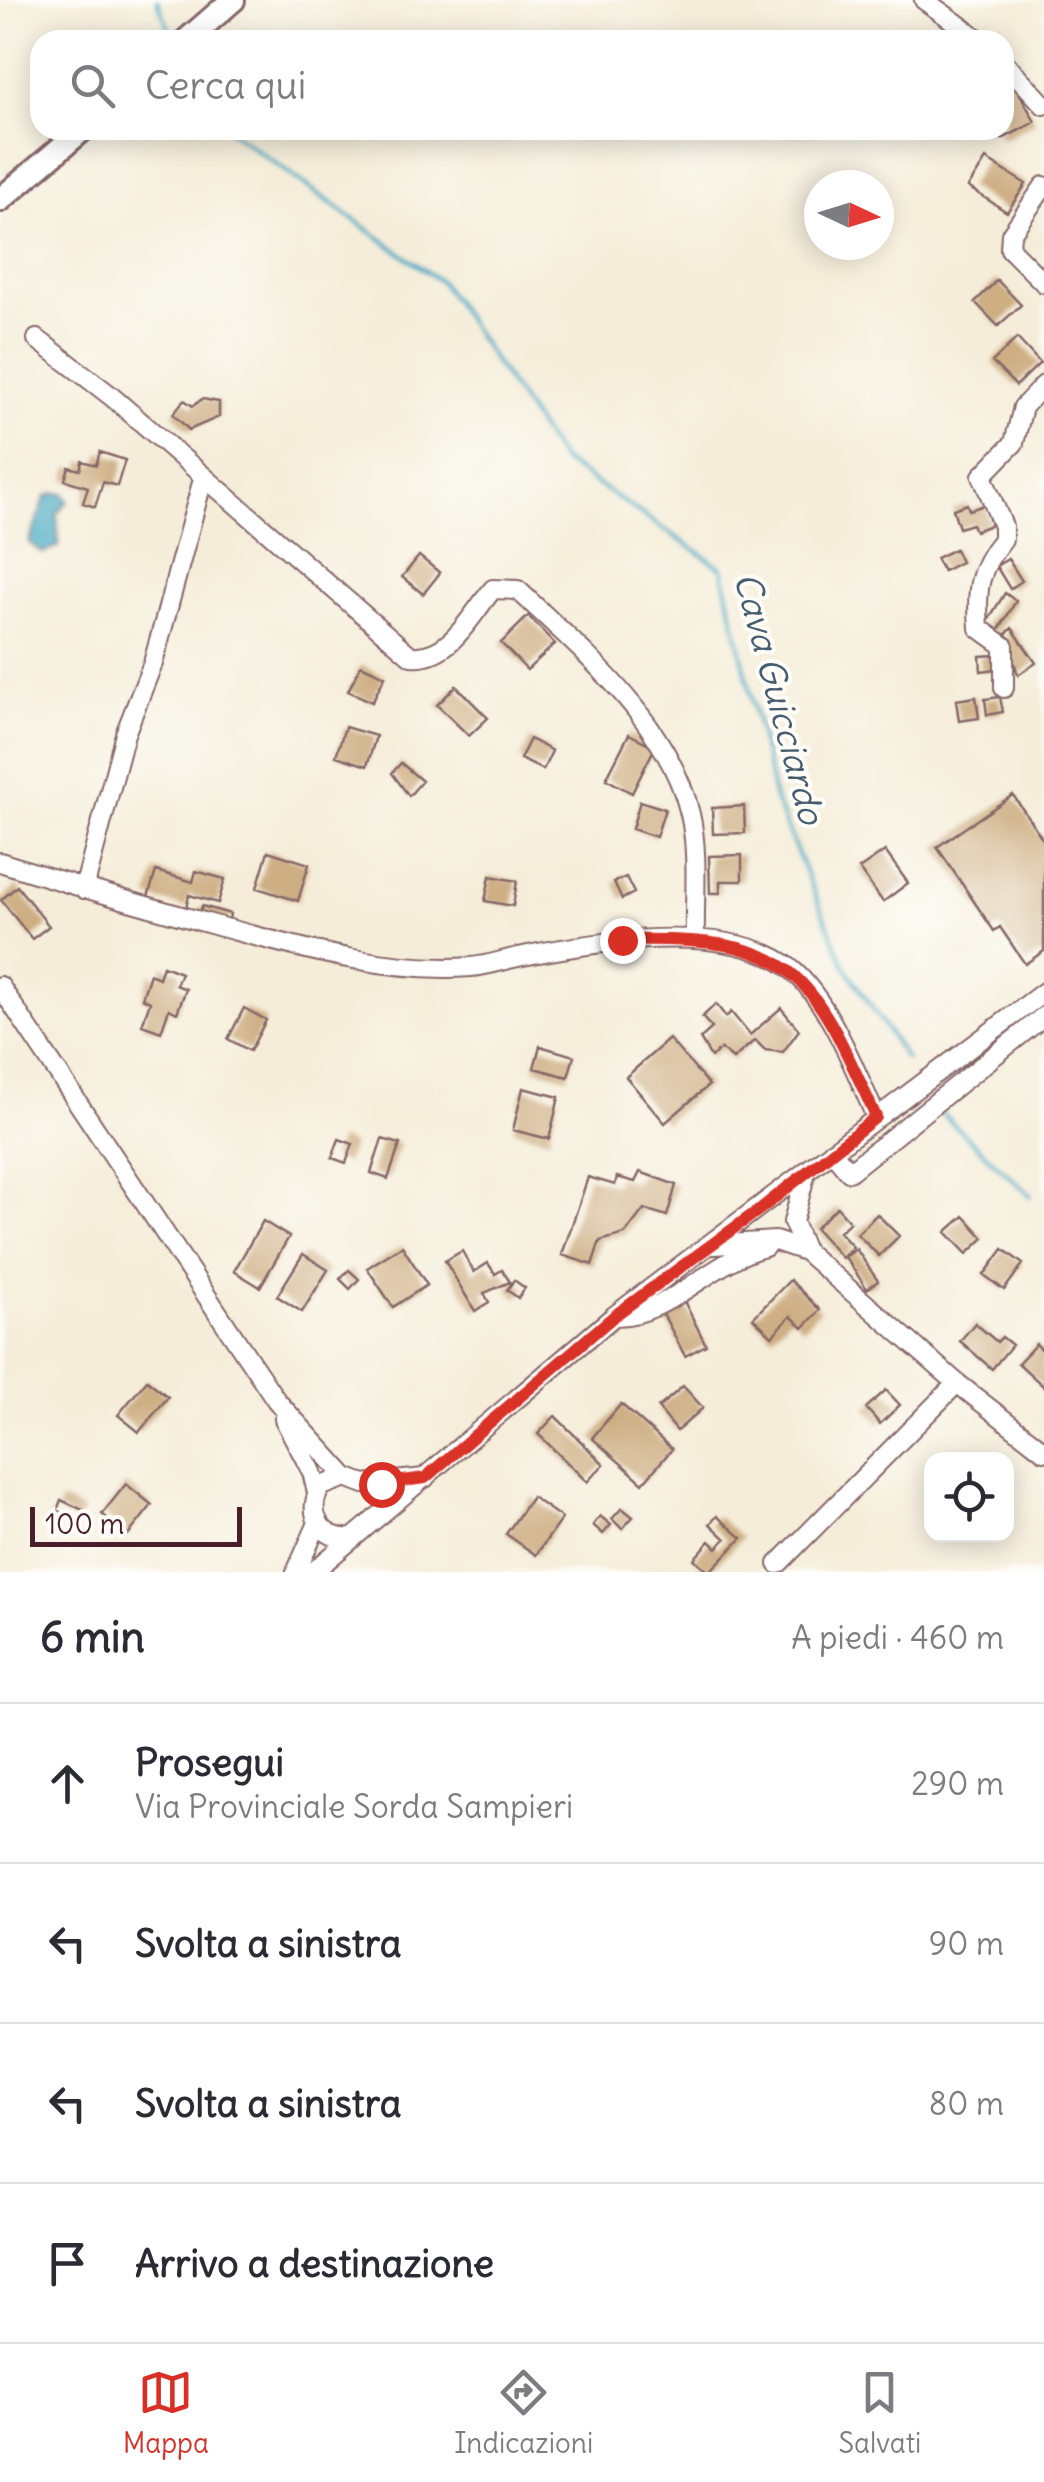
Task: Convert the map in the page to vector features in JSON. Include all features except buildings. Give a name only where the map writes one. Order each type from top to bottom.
[{"type":"main road","points":[[198,30],[233,0]]},
{"type":"main road","points":[[0,200],[70,140]]},
{"type":"street","points":[[924,0],[966,30]]},
{"type":"street","points":[[1014,73],[1044,106]]},
{"type":"street","points":[[1044,186],[1011,234],[1010,249],[1044,283]]},
{"type":"street","points":[[37,339],[111,396],[410,656],[428,658],[443,650],[493,589],[518,590],[606,674],[671,761],[691,816],[695,938]]},
{"type":"street","points":[[1004,688],[1004,646],[978,628],[976,588],[986,560],[1004,539],[1004,526],[982,476],[1014,444],[1024,407],[1044,385]]},
{"type":"street","points":[[84,890],[125,734],[154,663],[204,480]]},
{"type":"street","points":[[0,862],[84,890],[289,947],[388,965],[473,967],[622,940],[695,938],[760,952],[783,963],[807,986],[848,1055],[876,1117]]},
{"type":"street","points":[[0,986],[276,1400],[312,1472],[318,1523],[332,1536],[360,1532]]},
{"type":"street","points":[[312,1572],[614,1316],[1044,992]]},
{"type":"street","points":[[832,1151],[849,1172],[1044,1016]]},
{"type":"street","points":[[789,1245],[806,1172]]},
{"type":"street","points":[[763,1207],[793,1222]]},
{"type":"street","points":[[763,1207],[789,1245],[1044,1450]]},
{"type":"street","points":[[708,1246],[789,1245]]},
{"type":"street","points":[[614,1316],[635,1317],[718,1264],[751,1250],[789,1245]]},
{"type":"street","points":[[778,1564],[957,1383]]},
{"type":"street","points":[[276,1400],[374,1500],[360,1532]]},
{"type":"street","points":[[317,1494],[329,1481],[425,1478]]},
{"type":"street","points":[[296,1572],[318,1523]]},
{"type":"water","points":[[64,494],[68,501],[57,514],[59,546],[43,553],[29,543],[46,496]]},
{"type":"waterway","name":"Cava Guicciardo","points":[[157,0],[170,30]]},
{"type":"waterway","name":"Cava Guicciardo","points":[[243,140],[441,282],[561,460],[722,568],[775,800],[846,968],[906,1059]]},
{"type":"waterway","name":"Cava Guicciardo","points":[[940,1112],[1031,1196]]},
{"type":"route","points":[[381,1484],[425,1478],[614,1316],[763,1207],[876,1117],[848,1055],[807,986],[783,963],[760,952],[695,938],[622,940]]}]
